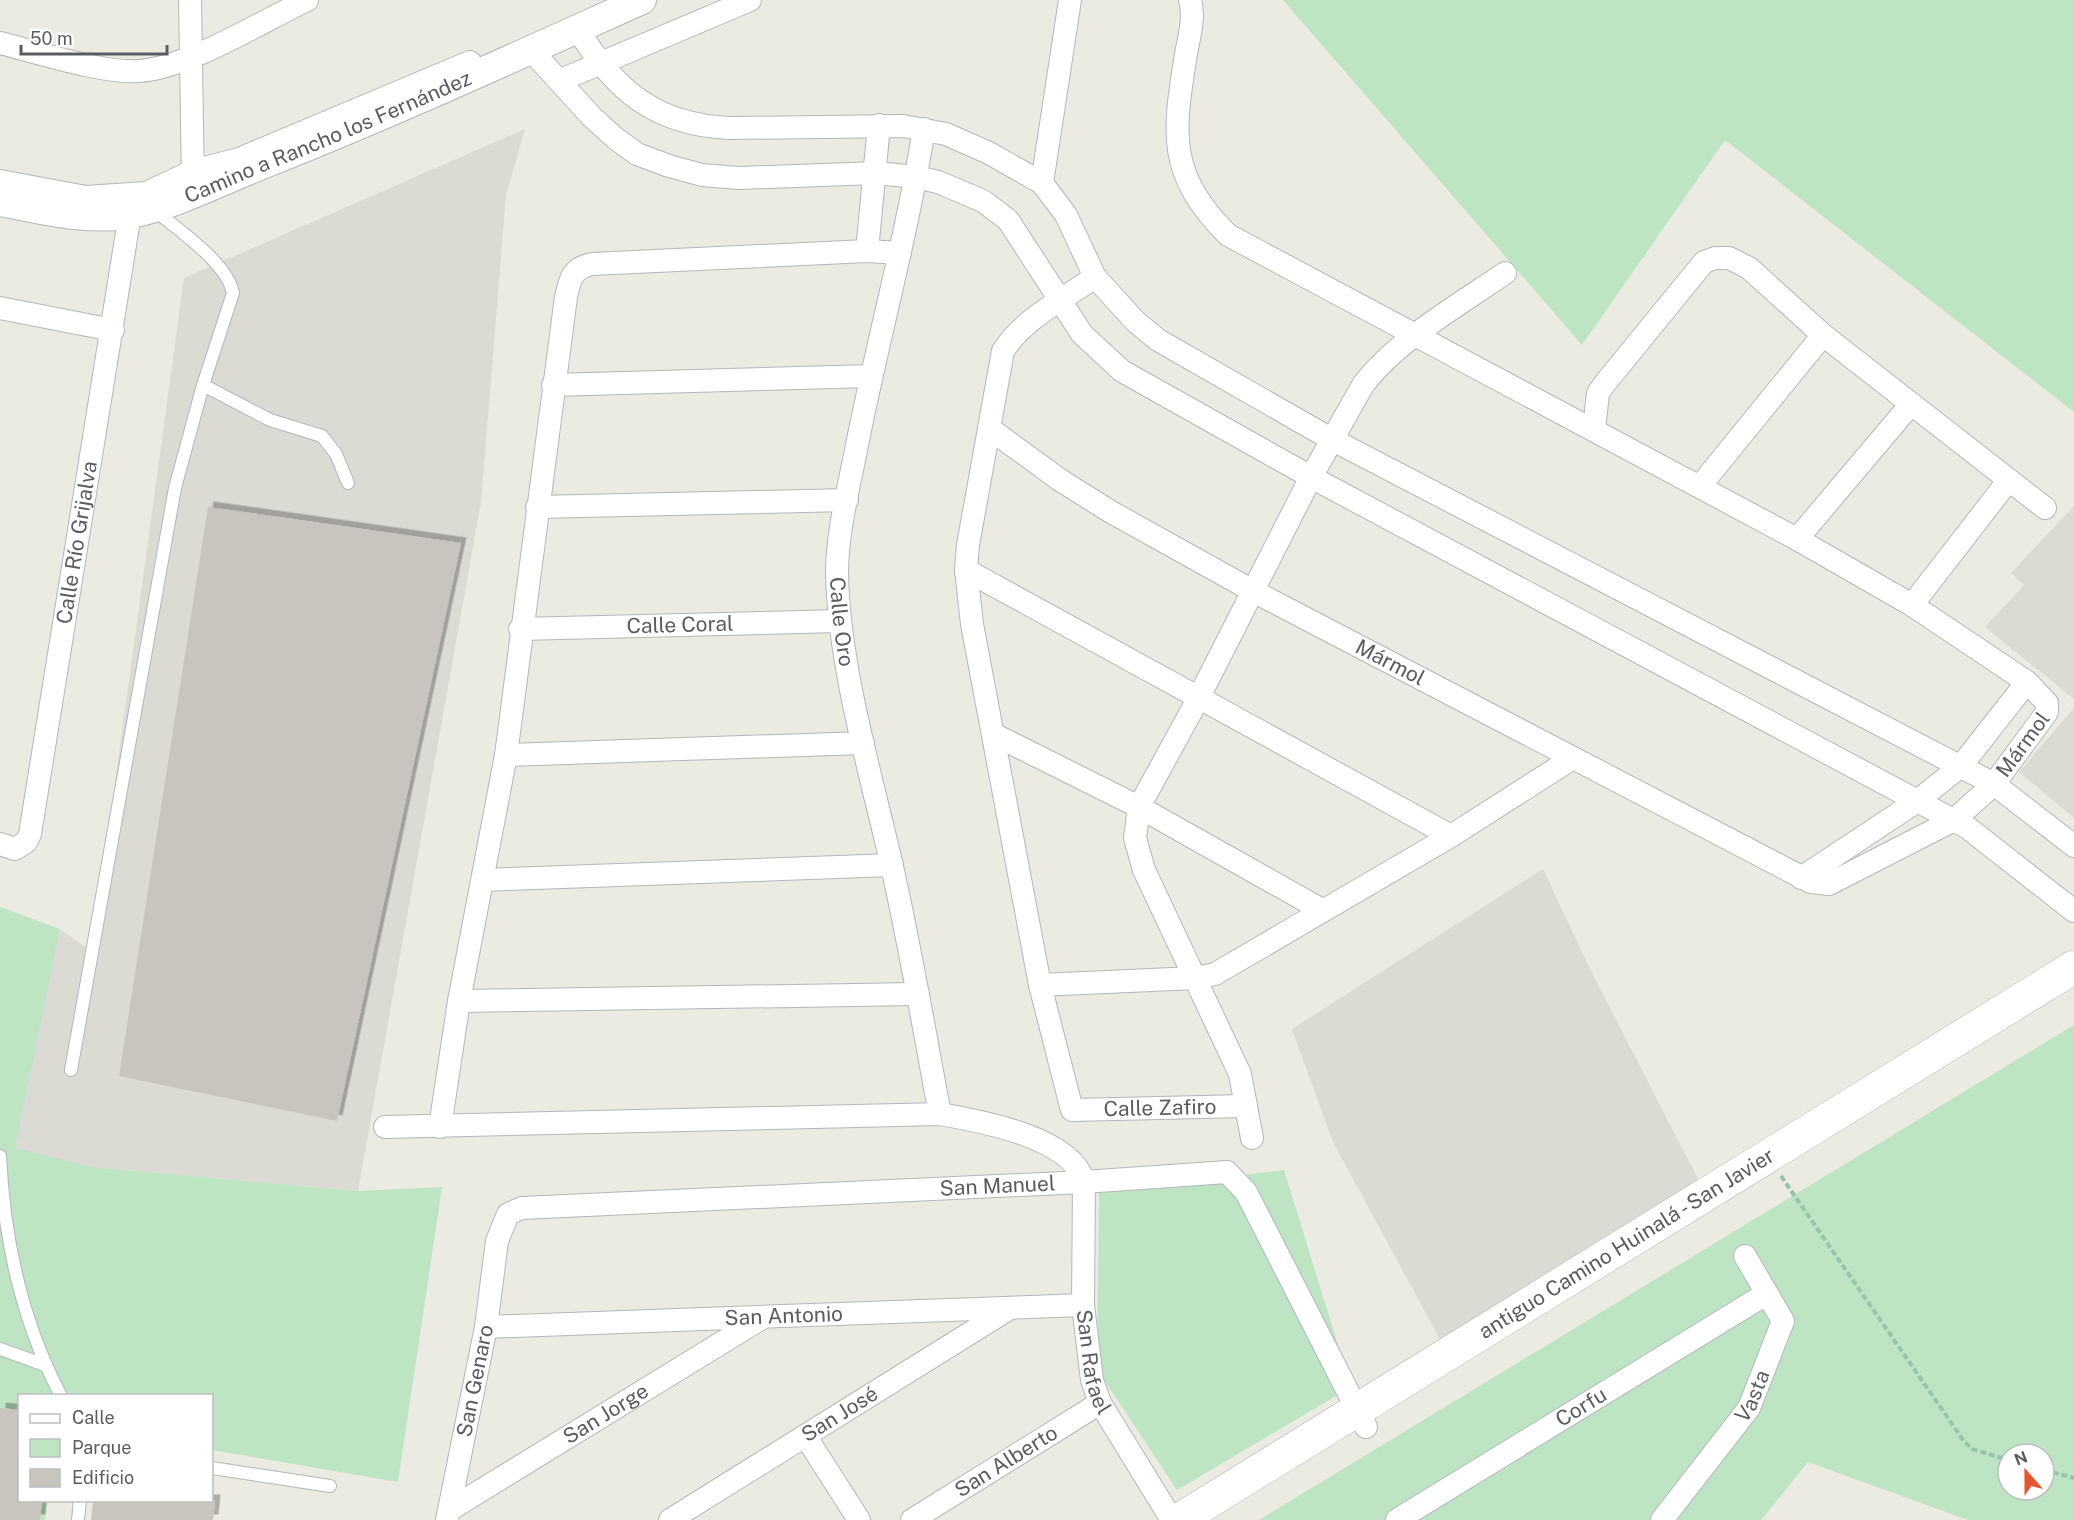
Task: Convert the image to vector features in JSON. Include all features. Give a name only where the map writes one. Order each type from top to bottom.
[{"type":"main road","name":"antiguo Camino Huinalá - San Javier","points":[[1179,1520],[1362,1419],[2074,967]]},
{"type":"main road","points":[[1216,1520],[1362,1419],[1573,1302],[1777,1170],[2074,986]]},
{"type":"street","points":[[190,0],[193,181]]},
{"type":"street","points":[[0,44],[92,65],[137,72],[173,65],[307,0]]},
{"type":"street","name":"Camino a Rancho los Fernández","points":[[0,202],[62,214],[100,216],[141,211],[193,181],[348,131],[577,28],[603,5],[642,0]]},
{"type":"street","points":[[561,80],[750,0]]},
{"type":"street","points":[[1042,183],[1070,0]]},
{"type":"street","points":[[1190,0],[1192,17],[1177,108],[1176,135],[1180,162],[1191,189],[1208,215],[1228,235],[1797,539],[1912,605],[2027,682]]},
{"type":"street","points":[[0,181],[86,197],[146,193],[193,181],[250,154],[603,5]]},
{"type":"street","points":[[577,28],[598,63],[623,87],[656,112],[706,127],[879,125],[924,129],[946,134],[989,153],[1042,183],[1065,214],[1095,277],[1135,321],[1158,340],[1331,439],[1994,784],[2074,846]]},
{"type":"street","points":[[529,48],[561,80],[591,116],[615,138],[637,153],[669,166],[702,175],[739,178],[876,173],[916,177],[938,182],[983,201],[1008,220],[1082,334],[1122,371],[1311,477],[1977,833],[2074,911]]},
{"type":"street","points":[[867,251],[879,125]]},
{"type":"street","name":"Calle Oro","points":[[924,129],[900,253],[871,376],[847,500],[838,561],[840,621],[863,743],[892,866],[918,994],[940,1114]]},
{"type":"street","name":"Calle Río Grijalva","points":[[0,844],[15,849],[26,842],[30,834],[113,330],[141,211]]},
{"type":"street","points":[[440,1127],[459,1001],[506,755],[520,629],[553,385],[566,297],[573,273],[580,266],[867,251],[900,253]]},
{"type":"street","points":[[1594,430],[1598,393],[1704,262],[1715,258],[1729,258],[1749,268],[1823,335],[2045,508]]},
{"type":"street","points":[[1252,1138],[1240,1074],[1141,861],[1135,838],[1139,807],[1198,699],[1331,439],[1368,378],[1416,336],[1505,273]]},
{"type":"street","points":[[1095,277],[1025,325],[1003,351],[968,545],[966,570],[972,624],[995,735],[1040,984],[1195,978],[1228,968],[1322,910],[1451,836],[1573,758]]},
{"type":"street","points":[[0,308],[113,330]]},
{"type":"street","points":[[1700,486],[1823,335]]},
{"type":"street","points":[[553,385],[871,376]]},
{"type":"street","points":[[1797,539],[1911,404]]},
{"type":"street","name":"Mármol","points":[[990,429],[1060,480],[1110,512],[1253,591],[1801,878],[1829,884],[1954,820],[1994,784],[2047,710],[2047,703],[2027,682],[1961,766],[1916,802],[1801,878]]},
{"type":"street","points":[[1912,605],[2008,481]]},
{"type":"street","points":[[537,507],[847,500]]},
{"type":"street","points":[[966,570],[1451,836]]},
{"type":"street","name":"Calle Coral","points":[[520,629],[840,621]]},
{"type":"street","points":[[995,735],[1139,807],[1322,910]]},
{"type":"street","points":[[506,755],[863,743]]},
{"type":"street","points":[[483,880],[892,866]]},
{"type":"street","name":"Calle Zafiro","points":[[1040,984],[1072,1110],[1246,1106]]},
{"type":"street","points":[[459,1001],[918,994]]},
{"type":"street","points":[[385,1127],[940,1114],[1002,1126],[1040,1142],[1072,1161],[1081,1170],[1084,1182]]},
{"type":"street","name":"San Manuel","points":[[497,1240],[508,1214],[522,1208],[1084,1182],[1227,1172],[1246,1192],[1362,1419]]},
{"type":"street","name":"San Rafael","points":[[1084,1182],[1083,1305],[1092,1380],[1100,1403],[1172,1520]]},
{"type":"street","name":"San Genaro","points":[[448,1515],[486,1327],[497,1240]]},
{"type":"street","name":"Vasta","points":[[1662,1520],[1749,1408],[1783,1321],[1745,1256]]},
{"type":"street","name":"Corfu","points":[[1397,1520],[1766,1294]]},
{"type":"street","name":"San Antonio","points":[[486,1327],[1083,1305]]},
{"type":"street","name":"San José","points":[[670,1520],[1008,1309]]},
{"type":"street","name":"San Jorge","points":[[448,1515],[764,1317]]},
{"type":"street","name":"San Alberto","points":[[912,1520],[1100,1403]]},
{"type":"street","points":[[806,1437],[859,1520]]},
{"type":"lane","points":[[71,1070],[175,488],[203,385],[233,293],[231,283],[223,270],[141,211]]},
{"type":"lane","points":[[203,385],[270,420],[322,436],[336,454],[348,483]]},
{"type":"lane","points":[[0,1156],[2,1193],[15,1272],[45,1365],[60,1394]]},
{"type":"lane","points":[[0,1349],[45,1365]]},
{"type":"lane","points":[[213,1468],[330,1486]]},
{"type":"lane","points":[[78,1520],[80,1502]]},
{"type":"path","points":[[1777,1170],[1963,1440],[1972,1449],[1996,1456]]},
{"type":"path","points":[[2056,1473],[2074,1478]]},
{"type":"shaded area","points":[[525,129],[506,195],[481,502],[358,1191],[91,1167],[21,1394],[18,1394],[18,1408],[0,1520],[0,1144],[14,1147],[60,929],[92,952],[184,278]]},
{"type":"shaded area","points":[[2074,506],[2074,699],[1985,627],[2024,585],[2011,573]]},
{"type":"shaded area","points":[[2074,708],[2074,818],[2019,772]]},
{"type":"shaded area","points":[[1543,869],[1590,969],[1700,1183],[1443,1345],[1333,1142],[1292,1029]]},
{"type":"green space","points":[[1283,0],[2074,0],[2074,412],[1725,140],[1582,345]]},
{"type":"green space","points":[[0,907],[60,929],[15,1148],[91,1167],[358,1191],[442,1187],[398,1482],[213,1450],[213,1394],[18,1394],[18,1502],[47,1502],[45,1520],[0,1520]]},
{"type":"green space","points":[[2074,1025],[2074,1520],[1968,1520],[1808,1462],[1761,1520],[1259,1520]]},
{"type":"green space","points":[[1284,1170],[1351,1387],[1177,1490],[1097,1369],[1099,1193]]},
{"type":"building","points":[[208,507],[461,543],[337,1121],[119,1076]]},
{"type":"building","points":[[0,1408],[18,1410],[18,1502],[42,1502],[40,1520],[0,1520]]},
{"type":"building","points":[[215,1500],[213,1520],[91,1520],[93,1502],[213,1502]]}]
